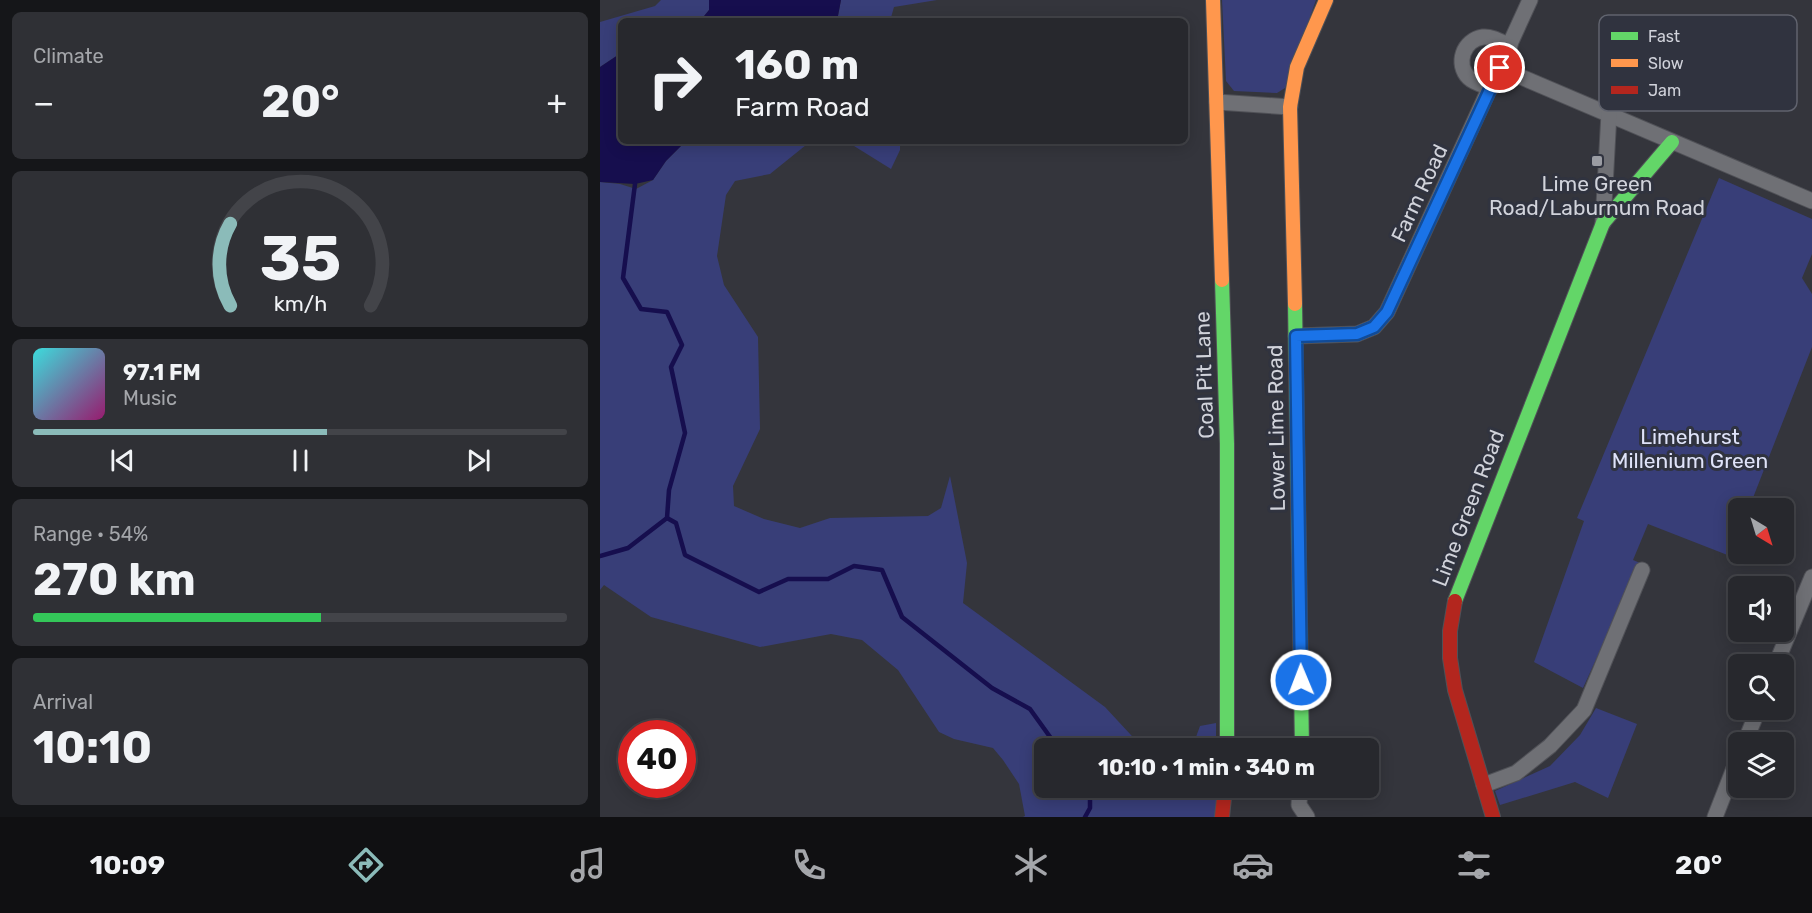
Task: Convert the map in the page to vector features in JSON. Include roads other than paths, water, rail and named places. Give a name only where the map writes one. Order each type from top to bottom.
[{"type":"street","name":"Coal Pit Lane","points":[[1213,0],[1227,444],[1227,738]]},
{"type":"street","name":"Lower Lime Road","points":[[1302,738],[1290,106],[1297,67],[1326,0]]},
{"type":"street","name":"Farm Road","points":[[1296,336],[1357,334],[1374,327],[1387,312],[1530,0]]},
{"type":"street","points":[[1491,88],[1468,77],[1462,65],[1463,53],[1470,43],[1483,37],[1510,46]]},
{"type":"street","points":[[1500,68],[1599,109]]},
{"type":"street","points":[[1217,102],[1290,106]]},
{"type":"street","points":[[1604,111],[1812,201]]},
{"type":"street","name":"Lime Green Road","points":[[1493,817],[1455,690],[1450,658],[1450,631],[1456,598],[1603,224],[1609,113]]},
{"type":"street","name":"Lime Green Road","points":[[1603,224],[1672,142]]},
{"type":"street","points":[[1484,785],[1516,773],[1550,746],[1584,710],[1642,570]]},
{"type":"street","points":[[1780,654],[1812,577]]},
{"type":"street","points":[[1715,817],[1728,784]]},
{"type":"street","points":[[1222,817],[1224,798]]},
{"type":"street","points":[[1299,798],[1299,805],[1307,817]]},
{"type":"waterway","points":[[600,556],[628,548],[667,518],[669,490],[685,433],[671,367],[682,345],[667,312],[641,309],[623,278],[635,184]]},
{"type":"waterway","points":[[667,518],[676,523],[685,555],[759,592],[788,579],[828,579],[854,566],[882,570],[902,617],[992,688],[1030,709],[1051,738]]},
{"type":"waterway","points":[[1085,817],[1090,808],[1090,798]]},
{"type":"place","name":"Lime Green Road/Laburnum Road","points":[[1597,161]]},
{"type":"park label","name":"Limehurst Millenium Green","points":[[1690,448]]}]
